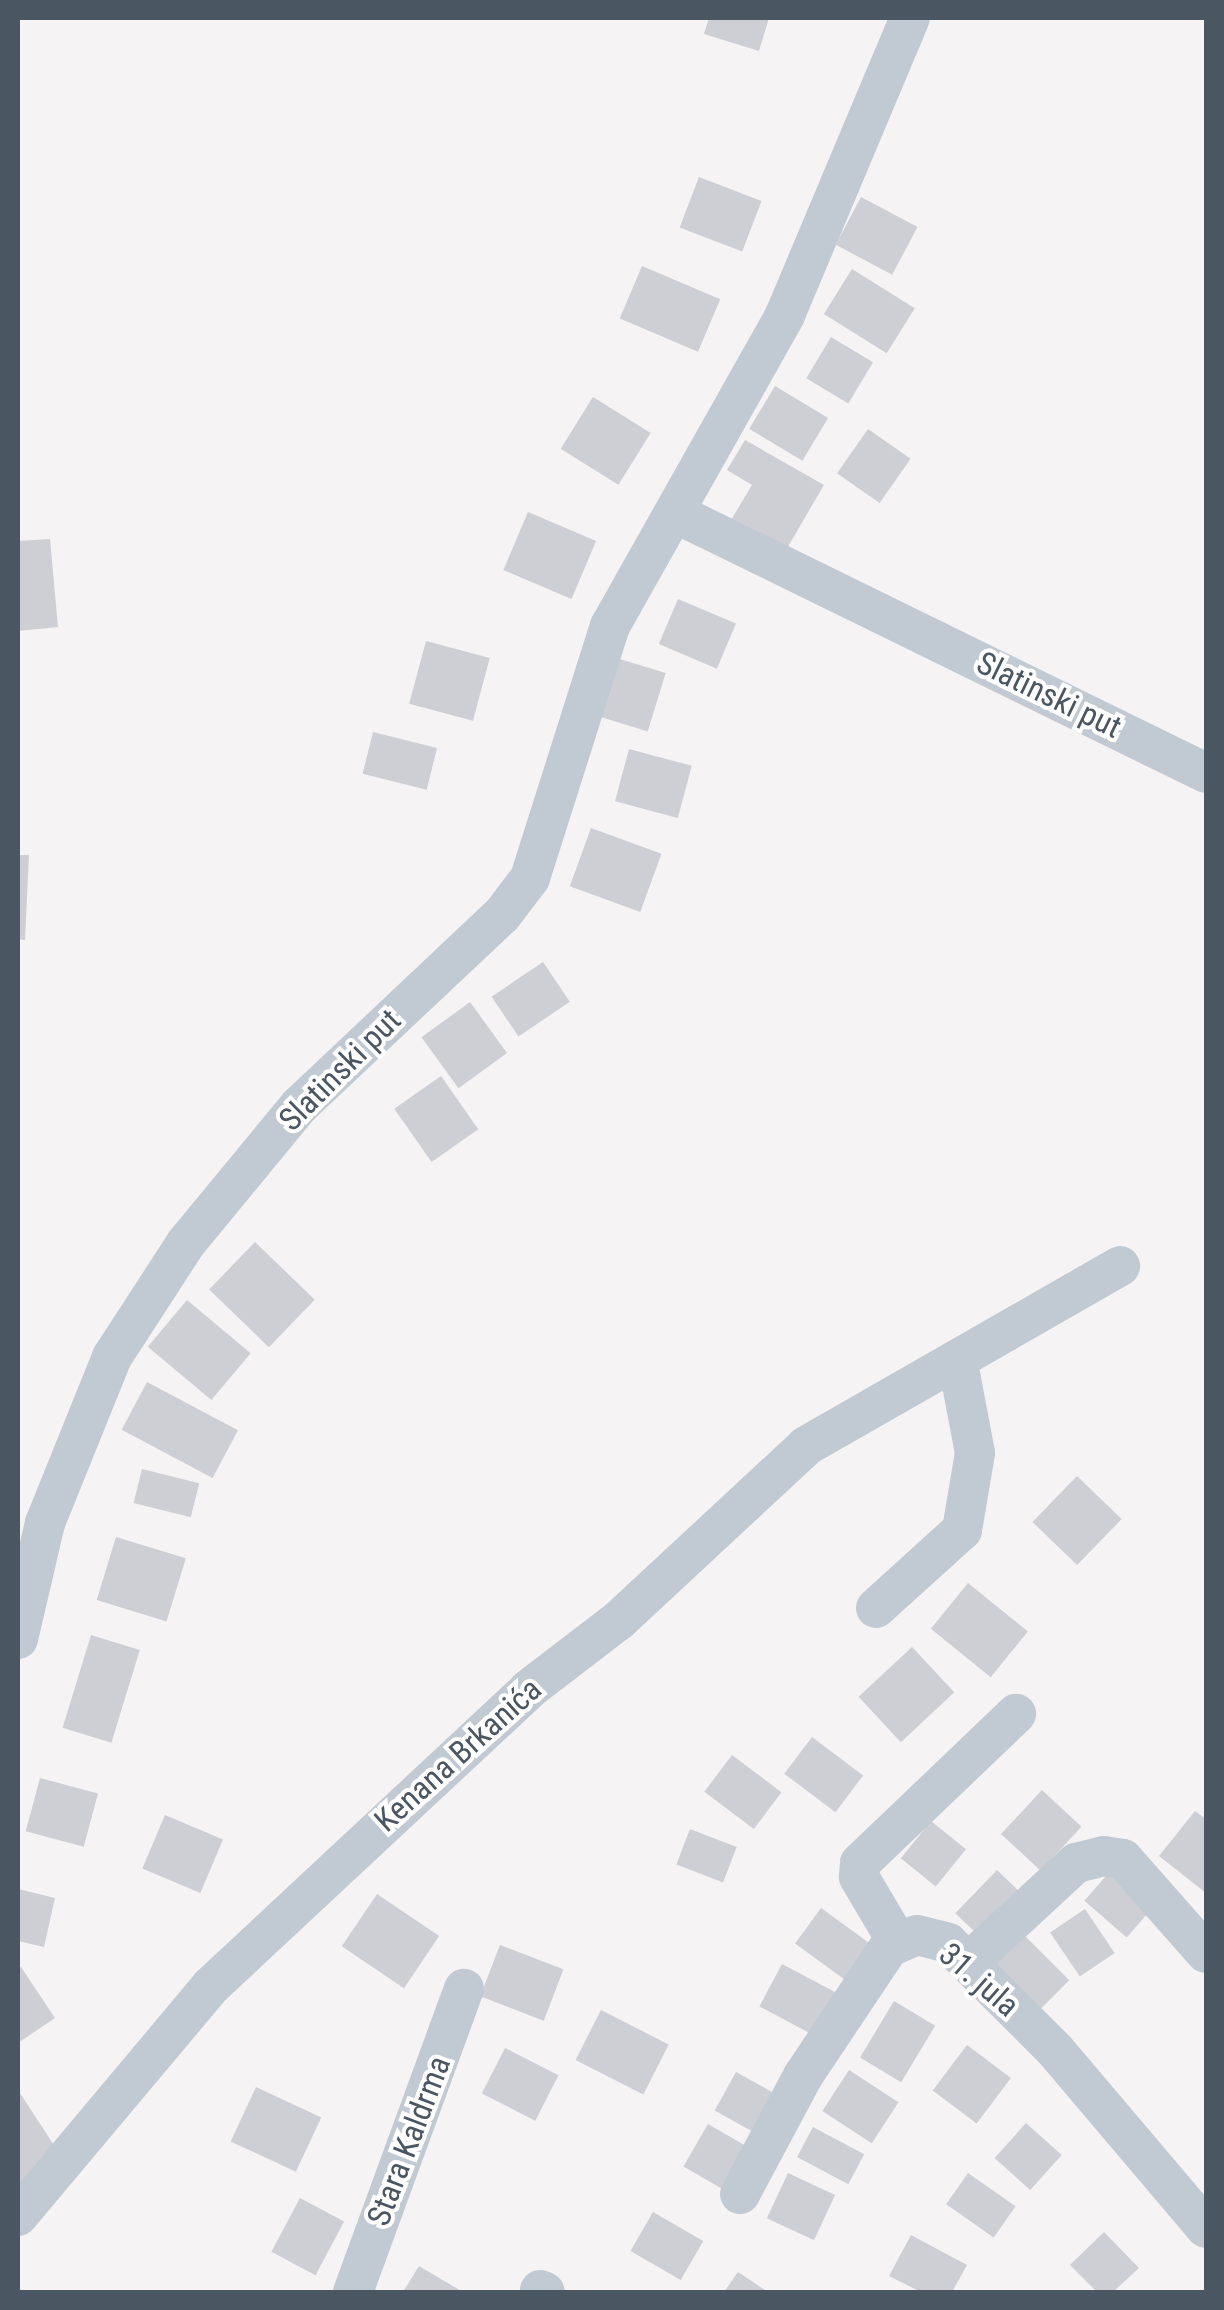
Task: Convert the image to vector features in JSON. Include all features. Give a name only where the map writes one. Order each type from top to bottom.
[{"type":"street","name":"Slatinski put","points":[[18,1639],[45,1522],[112,1357],[186,1243],[299,1106],[502,915],[530,878],[610,626],[785,314],[910,18]]},
{"type":"street","name":"Slatinski put","points":[[675,513],[1206,773]]},
{"type":"street","name":"Kenana Brkanića","points":[[18,2216],[212,1986],[515,1702],[618,1621],[806,1446],[958,1364],[1120,1266]]},
{"type":"street","points":[[876,1608],[962,1530],[974,1453],[958,1364]]},
{"type":"street","points":[[898,1943],[859,1878],[866,1852],[1016,1714]]},
{"type":"street","points":[[968,1964],[1076,1863],[1104,1856],[1124,1860],[1206,1953]]},
{"type":"street","name":"31. jula","points":[[740,2194],[803,2076],[898,1943],[917,1935],[948,1943],[1055,2050],[1206,2228]]},
{"type":"street","name":"Stara Kaldrma","points":[[354,2292],[464,1989]]},
{"type":"building","points":[[709,18],[769,18],[759,51],[704,34]]},
{"type":"building","points":[[699,177],[762,201],[742,251],[680,227]]},
{"type":"building","points":[[861,197],[918,227],[892,275],[836,245]]},
{"type":"building","points":[[642,266],[720,299],[698,352],[620,318]]},
{"type":"building","points":[[852,269],[915,308],[887,353],[824,314]]},
{"type":"building","points":[[831,337],[873,362],[848,403],[806,378]]},
{"type":"building","points":[[775,386],[828,418],[802,461],[749,429]]},
{"type":"building","points":[[593,397],[651,433],[618,485],[561,449]]},
{"type":"building","points":[[868,429],[911,459],[880,503],[837,473]]},
{"type":"building","points":[[745,440],[824,485],[782,557],[728,525],[752,485],[727,470]]},
{"type":"building","points":[[528,512],[596,541],[572,599],[503,570]]},
{"type":"building","points":[[50,539],[58,627],[18,631],[18,541]]},
{"type":"building","points":[[678,599],[736,624],[717,669],[659,644]]},
{"type":"building","points":[[426,641],[490,658],[473,721],[409,704]]},
{"type":"building","points":[[613,657],[666,673],[648,731],[595,715]]},
{"type":"building","points":[[373,732],[437,748],[427,790],[363,774]]},
{"type":"building","points":[[629,749],[692,766],[678,818],[615,801]]},
{"type":"building","points":[[591,828],[661,854],[640,912],[570,886]]},
{"type":"building","points":[[18,855],[29,855],[25,940],[18,939]]},
{"type":"building","points":[[543,962],[570,1002],[518,1036],[492,997]]},
{"type":"building","points":[[470,1002],[507,1053],[458,1088],[421,1037]]},
{"type":"building","points":[[441,1076],[478,1129],[432,1162],[394,1109]]},
{"type":"building","points":[[255,1242],[315,1300],[269,1347],[209,1289]]},
{"type":"building","points":[[187,1300],[251,1353],[211,1400],[148,1347]]},
{"type":"building","points":[[147,1382],[238,1430],[213,1478],[122,1430]]},
{"type":"building","points":[[142,1469],[199,1483],[191,1517],[134,1503]]},
{"type":"building","points":[[1077,1476],[1122,1519],[1077,1565],[1033,1522]]},
{"type":"building","points":[[116,1537],[186,1558],[167,1621],[97,1600]]},
{"type":"building","points":[[968,1583],[1028,1631],[991,1677],[931,1629]]},
{"type":"building","points":[[91,1635],[140,1650],[111,1743],[63,1728]]},
{"type":"building","points":[[912,1647],[954,1692],[901,1742],[859,1697]]},
{"type":"building","points":[[812,1737],[863,1776],[835,1812],[784,1774]]},
{"type":"building","points":[[732,1755],[782,1792],[754,1829],[704,1792]]},
{"type":"building","points":[[40,1778],[98,1794],[84,1847],[26,1831]]},
{"type":"building","points":[[1042,1790],[1081,1827],[1041,1871],[1001,1834]]},
{"type":"building","points":[[1195,1811],[1206,1819],[1206,1893],[1159,1856]]},
{"type":"building","points":[[165,1815],[223,1840],[200,1893],[142,1868]]},
{"type":"building","points":[[931,1821],[966,1849],[936,1887],[901,1858]]},
{"type":"building","points":[[690,1829],[737,1847],[723,1882],[676,1864]]},
{"type":"building","points":[[1112,1869],[1154,1906],[1127,1937],[1084,1901]]},
{"type":"building","points":[[997,1870],[1024,1896],[982,1939],[955,1913]]},
{"type":"building","points":[[18,1889],[55,1898],[44,1947],[18,1941]]},
{"type":"building","points":[[377,1894],[439,1936],[404,1988],[342,1946]]},
{"type":"building","points":[[821,1908],[871,1944],[845,1980],[795,1944]]},
{"type":"building","points":[[1085,1909],[1115,1953],[1080,1976],[1050,1932]]},
{"type":"building","points":[[1024,1935],[1069,1980],[1039,2011],[994,1965]]},
{"type":"building","points":[[500,1945],[563,1969],[544,2021],[480,1996]]},
{"type":"building","points":[[782,1964],[837,1993],[814,2035],[759,2006]]},
{"type":"building","points":[[21,1967],[55,2018],[18,2043],[18,1969]]},
{"type":"building","points":[[894,2001],[935,2026],[901,2082],[860,2058]]},
{"type":"building","points":[[601,2010],[669,2045],[643,2094],[576,2060]]},
{"type":"building","points":[[967,2045],[1011,2078],[977,2124],[933,2091]]},
{"type":"building","points":[[505,2048],[558,2075],[535,2121],[482,2093]]},
{"type":"building","points":[[849,2070],[898,2102],[872,2143],[822,2111]]},
{"type":"building","points":[[736,2072],[780,2096],[758,2135],[715,2110]]},
{"type":"building","points":[[256,2087],[321,2117],[296,2172],[231,2141]]},
{"type":"building","points":[[18,2090],[63,2159],[18,2189]]},
{"type":"building","points":[[1026,2123],[1062,2155],[1030,2190],[995,2158]]},
{"type":"building","points":[[708,2124],[756,2152],[732,2194],[684,2166]]},
{"type":"building","points":[[813,2127],[864,2154],[848,2184],[797,2157]]},
{"type":"building","points":[[788,2173],[835,2195],[814,2240],[767,2218]]},
{"type":"building","points":[[968,2173],[1016,2206],[994,2237],[946,2204]]},
{"type":"building","points":[[300,2198],[344,2221],[316,2275],[271,2252]]},
{"type":"building","points":[[653,2212],[703,2241],[681,2280],[630,2251]]},
{"type":"building","points":[[1104,2232],[1139,2268],[1113,2292],[1097,2292],[1070,2265]]},
{"type":"building","points":[[911,2235],[967,2265],[952,2292],[921,2292],[889,2276]]},
{"type":"building","points":[[419,2266],[463,2292],[403,2292]]},
{"type":"building","points":[[738,2272],[768,2292],[724,2292]]}]
